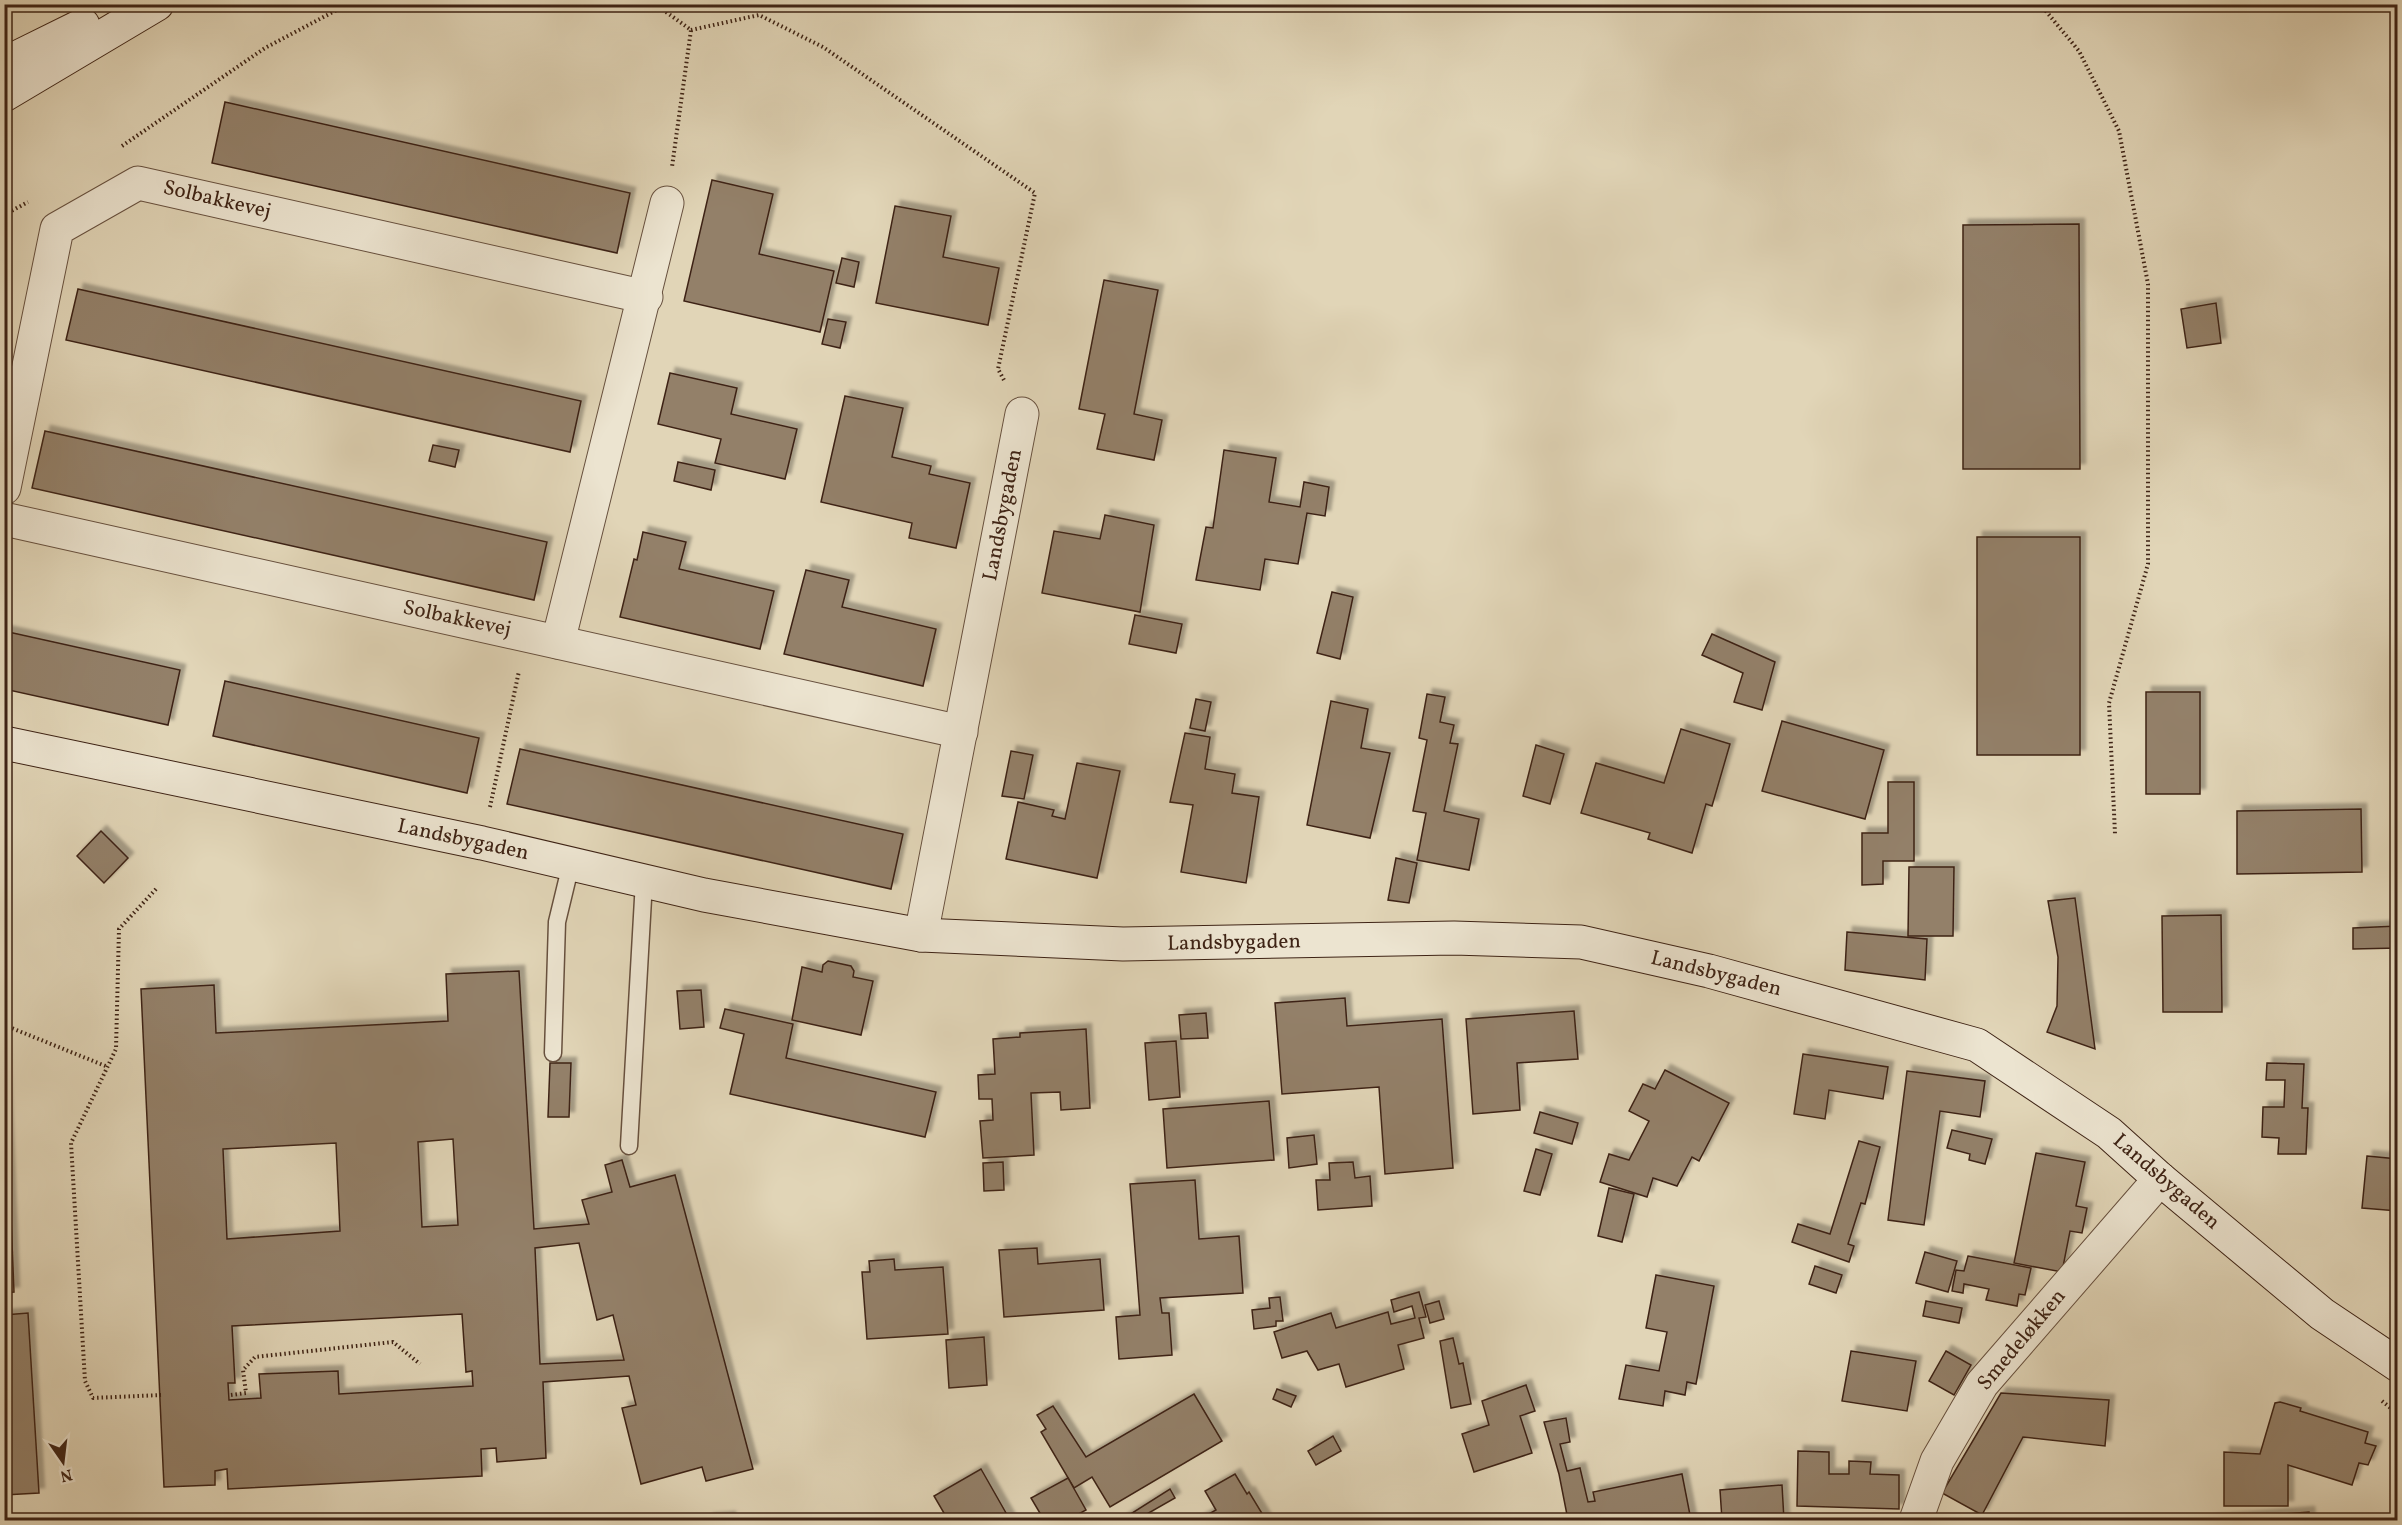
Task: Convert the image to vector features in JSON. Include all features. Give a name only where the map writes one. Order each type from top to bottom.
[{"type":"street","points":[[5,64],[124,4]]},
{"type":"street","points":[[4,94],[157,4]]},
{"type":"street","name":"Solbakkevej","points":[[4,488],[57,229],[138,183],[646,297]]},
{"type":"street","points":[[543,638],[646,297],[667,203]]},
{"type":"street","name":"Landsbygaden","points":[[921,934],[1022,414]]},
{"type":"street","name":"Solbakkevej","points":[[4,519],[961,732]]},
{"type":"street","name":"Landsbygaden","points":[[4,743],[482,843],[704,895],[921,934],[1123,944],[1454,938],[1581,942],[1709,971],[1977,1045],[2109,1133],[2160,1179],[2322,1314],[2397,1365]]},
{"type":"street","name":"Smedeløkken","points":[[1916,1521],[1937,1461],[1982,1384],[2160,1179]]},
{"type":"lane","points":[[553,1053],[558,921],[571,864]]},
{"type":"lane","points":[[628,1146],[644,881]]},
{"type":"path","points":[[4,13],[21,4]]},
{"type":"path","points":[[118,149],[265,48],[348,4]]},
{"type":"path","points":[[655,4],[691,30],[759,15],[823,47],[1035,193],[998,369],[1022,414]]},
{"type":"path","points":[[2040,4],[2079,51],[2119,132],[2148,284],[2148,564],[2109,703],[2115,834]]},
{"type":"path","points":[[667,203],[691,30]]},
{"type":"path","points":[[4,215],[36,198]]},
{"type":"path","points":[[482,843],[543,638]]},
{"type":"path","points":[[156,889],[119,929],[116,1049],[71,1143],[85,1381],[93,1398],[161,1395]]},
{"type":"path","points":[[4,1024],[108,1067]]},
{"type":"path","points":[[231,1395],[246,1393],[243,1370],[255,1357],[393,1342],[420,1364]]},
{"type":"building","points":[[225,102],[630,193],[617,253],[212,163]]},
{"type":"building","points":[[712,180],[773,194],[759,254],[834,271],[820,332],[684,301]]},
{"type":"building","points":[[895,206],[951,216],[943,257],[999,268],[988,325],[876,303]]},
{"type":"building","points":[[2079,224],[2080,469],[1963,469],[1963,225]]},
{"type":"building","points":[[842,258],[859,262],[854,287],[836,283]]},
{"type":"building","points":[[1104,280],[1158,290],[1134,414],[1162,420],[1154,460],[1097,449],[1105,414],[1079,409]]},
{"type":"building","points":[[78,289],[581,401],[570,452],[66,340]]},
{"type":"building","points":[[2216,303],[2221,343],[2187,348],[2181,309]]},
{"type":"building","points":[[828,319],[846,322],[840,348],[822,344]]},
{"type":"building","points":[[670,373],[737,388],[731,414],[797,429],[785,479],[715,463],[721,439],[658,424]]},
{"type":"building","points":[[845,396],[903,408],[892,457],[931,466],[929,474],[970,483],[956,548],[909,538],[912,523],[821,502]]},
{"type":"building","points":[[45,431],[547,542],[534,600],[32,488]]},
{"type":"building","points":[[433,445],[459,450],[455,467],[429,461]]},
{"type":"building","points":[[1224,450],[1276,458],[1269,502],[1300,507],[1304,482],[1329,487],[1325,516],[1307,513],[1298,564],[1265,559],[1260,590],[1196,580],[1206,527],[1213,528]]},
{"type":"building","points":[[678,462],[715,470],[711,490],[674,481]]},
{"type":"building","points":[[1105,515],[1154,525],[1140,612],[1042,593],[1054,531],[1100,539]]},
{"type":"building","points":[[643,532],[686,542],[679,569],[774,591],[760,649],[620,617]]},
{"type":"building","points":[[1977,537],[2080,537],[2080,755],[1977,755]]},
{"type":"building","points":[[806,570],[849,580],[842,607],[936,629],[923,686],[784,654]]},
{"type":"building","points":[[1332,592],[1353,597],[1340,659],[1317,653]]},
{"type":"building","points":[[1135,615],[1182,624],[1176,653],[1129,644]]},
{"type":"building","points":[[4,631],[180,670],[168,725],[4,689]]},
{"type":"building","points":[[1712,634],[1775,662],[1762,710],[1734,702],[1743,673],[1702,655]]},
{"type":"building","points":[[225,681],[479,738],[467,793],[213,736]]},
{"type":"building","points":[[2146,692],[2200,692],[2200,794],[2146,794]]},
{"type":"building","points":[[1427,694],[1445,697],[1440,722],[1454,725],[1450,743],[1458,744],[1444,811],[1479,819],[1469,870],[1417,860],[1426,813],[1413,811],[1427,740],[1419,738]]},
{"type":"building","points":[[1196,699],[1211,702],[1205,731],[1190,728]]},
{"type":"building","points":[[1331,701],[1368,709],[1361,748],[1390,753],[1370,838],[1307,825]]},
{"type":"building","points":[[1782,721],[1884,750],[1865,819],[1762,791]]},
{"type":"building","points":[[1681,729],[1730,744],[1712,806],[1706,804],[1692,853],[1648,839],[1650,833],[1581,813],[1596,763],[1664,783]]},
{"type":"building","points":[[1185,733],[1210,737],[1205,769],[1235,774],[1232,793],[1259,797],[1246,883],[1181,872],[1193,805],[1170,802]]},
{"type":"building","points":[[1536,745],[1564,754],[1550,804],[1523,796]]},
{"type":"building","points":[[520,749],[903,834],[891,889],[507,804]]},
{"type":"building","points":[[1011,751],[1033,755],[1024,799],[1002,796]]},
{"type":"building","points":[[1077,763],[1120,771],[1097,878],[1006,859],[1018,802],[1054,810],[1052,816],[1065,819]]},
{"type":"building","points":[[1888,782],[1914,782],[1914,861],[1883,861],[1883,884],[1862,885],[1862,833],[1888,833]]},
{"type":"building","points":[[2361,809],[2362,872],[2237,874],[2237,811]]},
{"type":"building","points":[[101,831],[128,858],[104,883],[77,856]]},
{"type":"building","points":[[1396,858],[1417,863],[1409,903],[1388,900]]},
{"type":"building","points":[[1909,867],[1954,867],[1953,936],[1908,936]]},
{"type":"building","points":[[2075,898],[2095,1049],[2047,1032],[2057,1006],[2058,957],[2048,901]]},
{"type":"building","points":[[2221,915],[2222,1012],[2163,1012],[2162,916]]},
{"type":"building","points":[[2398,926],[2398,948],[2353,949],[2353,928]]},
{"type":"building","points":[[1847,932],[1927,939],[1925,980],[1845,970]]},
{"type":"building","points":[[828,961],[851,966],[854,971],[853,977],[873,981],[861,1035],[792,1020],[802,967],[822,972],[823,965]]},
{"type":"building","points":[[519,971],[534,1229],[589,1224],[582,1200],[612,1192],[605,1165],[622,1160],[630,1187],[675,1175],[753,1469],[706,1481],[702,1467],[641,1484],[622,1408],[636,1405],[629,1376],[543,1382],[546,1458],[497,1462],[496,1448],[481,1449],[482,1476],[228,1489],[227,1469],[215,1471],[215,1485],[164,1487],[141,989],[214,985],[216,1033],[448,1021],[446,974]],"holes":[[[453,1139],[458,1225],[422,1227],[418,1142]],[[336,1143],[340,1231],[227,1239],[223,1149]],[[579,1243],[597,1320],[613,1315],[624,1360],[540,1364],[535,1248]],[[462,1314],[466,1372],[472,1371],[473,1386],[339,1394],[338,1371],[259,1374],[261,1398],[229,1400],[228,1383],[235,1383],[232,1326]]]},
{"type":"building","points":[[701,990],[704,1027],[680,1029],[677,991]]},
{"type":"building","points":[[1345,998],[1347,1026],[1442,1019],[1453,1168],[1385,1174],[1379,1087],[1282,1094],[1275,1003]]},
{"type":"building","points":[[725,1009],[793,1024],[786,1058],[936,1092],[925,1137],[730,1094],[744,1034],[720,1028]]},
{"type":"building","points":[[1574,1011],[1578,1059],[1517,1063],[1520,1110],[1473,1114],[1466,1019]]},
{"type":"building","points":[[1206,1013],[1208,1038],[1181,1039],[1179,1015]]},
{"type":"building","points":[[1086,1029],[1090,1108],[1061,1110],[1060,1092],[1031,1093],[1034,1155],[983,1158],[980,1121],[993,1120],[992,1099],[979,1099],[978,1075],[995,1074],[993,1039],[1020,1037],[1020,1033]]},
{"type":"building","points":[[1176,1041],[1180,1097],[1149,1100],[1145,1043]]},
{"type":"building","points":[[4,1046],[14,1292],[4,1293]]},
{"type":"building","points":[[1803,1054],[1888,1067],[1883,1099],[1829,1090],[1825,1119],[1794,1114]]},
{"type":"building","points":[[550,1063],[571,1063],[569,1117],[548,1117]]},
{"type":"building","points":[[2267,1063],[2304,1064],[2302,1108],[2308,1108],[2306,1154],[2278,1154],[2279,1138],[2262,1137],[2263,1107],[2284,1107],[2285,1080],[2266,1080]]},
{"type":"building","points":[[1665,1070],[1729,1103],[1699,1161],[1692,1157],[1677,1186],[1653,1178],[1647,1197],[1600,1182],[1609,1154],[1629,1160],[1649,1121],[1629,1111],[1643,1084],[1655,1089]]},
{"type":"building","points":[[1907,1071],[1985,1081],[1980,1117],[1940,1111],[1924,1225],[1888,1220]]},
{"type":"building","points":[[1269,1101],[1274,1160],[1167,1168],[1163,1109]]},
{"type":"building","points":[[1540,1112],[1578,1123],[1572,1144],[1534,1133]]},
{"type":"building","points":[[1952,1130],[1992,1139],[1985,1164],[1969,1160],[1970,1154],[1947,1148]]},
{"type":"building","points":[[1314,1135],[1317,1164],[1289,1168],[1287,1138]]},
{"type":"building","points":[[1859,1141],[1880,1147],[1865,1204],[1861,1203],[1848,1244],[1854,1246],[1849,1262],[1792,1242],[1798,1224],[1830,1234]]},
{"type":"building","points":[[1536,1149],[1552,1154],[1540,1195],[1524,1191]]},
{"type":"building","points":[[2036,1153],[2085,1162],[2076,1206],[2087,1208],[2082,1233],[2070,1231],[2062,1272],[2014,1263]]},
{"type":"building","points":[[2367,1156],[2398,1159],[2398,1211],[2362,1208]]},
{"type":"building","points":[[1003,1162],[1004,1190],[984,1191],[983,1163]]},
{"type":"building","points":[[1353,1162],[1355,1178],[1370,1176],[1372,1206],[1318,1210],[1316,1180],[1330,1180],[1329,1163]]},
{"type":"building","points":[[1195,1180],[1199,1239],[1239,1236],[1243,1293],[1160,1298],[1162,1313],[1169,1313],[1172,1355],[1119,1359],[1116,1317],[1140,1315],[1130,1184]]},
{"type":"building","points":[[1609,1188],[1634,1194],[1622,1242],[1598,1236]]},
{"type":"building","points":[[1037,1248],[1038,1264],[1100,1259],[1104,1310],[1004,1317],[999,1250]]},
{"type":"building","points":[[1925,1252],[1957,1261],[1948,1292],[1916,1283]]},
{"type":"building","points":[[1968,1256],[2031,1268],[2025,1295],[2019,1294],[2017,1306],[1986,1300],[1989,1289],[1964,1284],[1963,1293],[1952,1291],[1956,1270],[1964,1271]]},
{"type":"building","points":[[894,1259],[895,1270],[943,1267],[948,1334],[867,1339],[862,1272],[870,1272],[869,1261]]},
{"type":"building","points":[[1815,1266],[1842,1275],[1836,1293],[1809,1284]]},
{"type":"building","points":[[1656,1275],[1714,1286],[1696,1384],[1687,1382],[1685,1395],[1665,1391],[1663,1406],[1619,1399],[1626,1365],[1659,1371],[1667,1332],[1646,1328]]},
{"type":"building","points":[[1419,1292],[1426,1317],[1419,1318],[1424,1338],[1398,1345],[1404,1369],[1346,1387],[1339,1364],[1318,1370],[1307,1351],[1282,1358],[1274,1332],[1331,1313],[1336,1328],[1388,1312],[1391,1324],[1415,1318],[1412,1306],[1394,1312],[1391,1300]]},
{"type":"building","points":[[1280,1297],[1283,1321],[1276,1321],[1276,1326],[1254,1329],[1252,1310],[1270,1308],[1269,1298]]},
{"type":"building","points":[[1439,1301],[1444,1319],[1430,1323],[1425,1305]]},
{"type":"building","points":[[1926,1301],[1962,1308],[1959,1323],[1923,1316]]},
{"type":"building","points":[[28,1313],[39,1493],[4,1495],[4,1315]]},
{"type":"building","points":[[984,1337],[987,1385],[949,1388],[946,1340]]},
{"type":"building","points":[[1453,1338],[1459,1364],[1463,1363],[1471,1404],[1451,1408],[1440,1341]]},
{"type":"building","points":[[1851,1351],[1916,1361],[1907,1411],[1842,1401]]},
{"type":"building","points":[[1946,1351],[1971,1365],[1954,1395],[1929,1381]]},
{"type":"building","points":[[1526,1385],[1535,1411],[1520,1416],[1532,1453],[1474,1472],[1462,1434],[1489,1425],[1482,1401]]},
{"type":"building","points":[[1277,1389],[1296,1396],[1291,1407],[1273,1399]]},
{"type":"building","points":[[2001,1393],[2109,1400],[2105,1446],[2023,1437],[1982,1515],[1942,1493]]},
{"type":"building","points":[[1194,1394],[1222,1441],[1110,1507],[1092,1477],[1074,1488],[1041,1432],[1046,1429],[1037,1415],[1053,1406],[1086,1457]]},
{"type":"building","points":[[2280,1402],[2301,1408],[2300,1411],[2368,1432],[2365,1443],[2376,1446],[2368,1465],[2359,1463],[2352,1485],[2288,1465],[2288,1506],[2224,1506],[2224,1452],[2260,1454],[2275,1403]]},
{"type":"building","points":[[1566,1418],[1570,1442],[1560,1444],[1567,1471],[1580,1468],[1588,1502],[1595,1501],[1593,1492],[1682,1474],[1691,1520],[1568,1520],[1559,1474],[1544,1422]]},
{"type":"building","points":[[1333,1436],[1341,1451],[1316,1465],[1308,1451]]},
{"type":"building","points":[[1798,1451],[1829,1452],[1829,1474],[1849,1474],[1849,1461],[1871,1462],[1870,1474],[1899,1475],[1899,1509],[1797,1506]]},
{"type":"building","points":[[981,1469],[1010,1520],[948,1520],[934,1496]]},
{"type":"building","points":[[1235,1474],[1266,1520],[1198,1520],[1216,1510],[1205,1491]]},
{"type":"building","points":[[1068,1478],[1086,1510],[1068,1520],[1044,1520],[1031,1498]]},
{"type":"building","points":[[1782,1485],[1784,1520],[1722,1520],[1720,1490]]},
{"type":"building","points":[[1170,1489],[1175,1498],[1145,1515],[1148,1520],[1121,1520]]},
{"type":"building","points":[[2309,1512],[2310,1520],[2210,1520]]},
{"type":"building","points":[[730,1517],[730,1520],[708,1520],[708,1519]]}]
